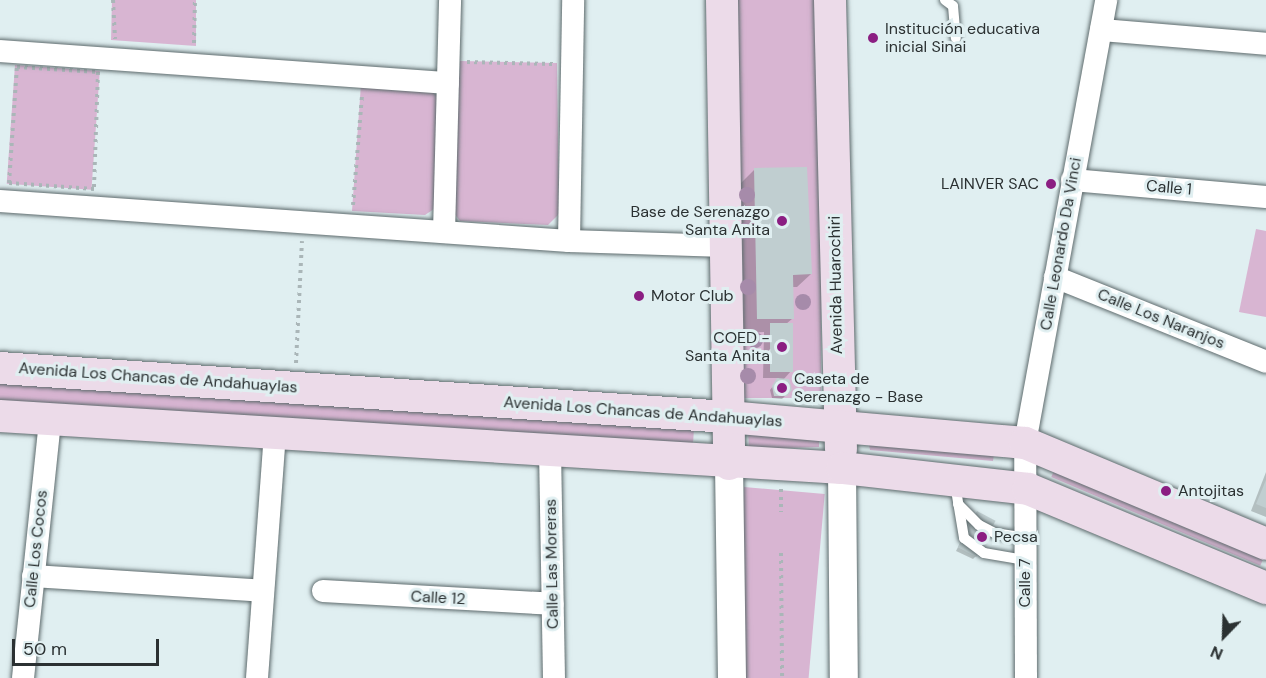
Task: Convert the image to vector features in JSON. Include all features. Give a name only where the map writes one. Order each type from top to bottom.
[{"type":"main road","points":[[722,0],[729,464]]},
{"type":"main road","name":"Avenida Huarochiri","points":[[830,0],[842,468]]},
{"type":"main road","name":"Avenida Los Chancas de Andahuaylas","points":[[0,368],[728,417],[1025,444],[1266,544]]},
{"type":"main road","points":[[0,416],[550,450],[729,464],[842,468],[956,493],[1025,489],[1266,588]]},
{"type":"street","points":[[444,232],[450,0]]},
{"type":"street","points":[[569,241],[573,0]]},
{"type":"street","name":"Calle Leonardo Da Vinci","points":[[1025,489],[1025,444],[1106,0]]},
{"type":"street","points":[[1101,30],[1266,44]]},
{"type":"street","points":[[0,51],[448,83]]},
{"type":"street","name":"Calle 1","points":[[1072,180],[1266,197]]},
{"type":"street","points":[[4,192],[303,223],[569,241],[725,246]]},
{"type":"street","name":"Calle Los Naranjos","points":[[1055,277],[1266,362]]},
{"type":"street","name":"Calle Los Cocos","points":[[23,678],[50,420]]},
{"type":"street","points":[[257,678],[275,432]]},
{"type":"street","name":"Calle Las Moreras","points":[[550,450],[554,678]]},
{"type":"street","points":[[729,464],[732,678]]},
{"type":"street","name":"Avenida Huarochiri","points":[[842,468],[844,678]]},
{"type":"street","name":"Calle 7","points":[[1025,489],[1030,676]]},
{"type":"street","points":[[33,576],[263,591]]},
{"type":"street","name":"Calle 12","points":[[323,591],[553,604]]},
{"type":"lane","points":[[945,0],[953,6],[956,38]]},
{"type":"lane","points":[[956,493],[979,525],[1025,549]]},
{"type":"lane","points":[[956,493],[964,538],[984,553],[1025,549]]},
{"type":"path","points":[[113,0],[113,39]]},
{"type":"path","points":[[195,0],[195,44]]},
{"type":"path","points":[[464,62],[555,64]]},
{"type":"path","points":[[4,192],[17,67]]},
{"type":"path","points":[[94,189],[98,72]]},
{"type":"path","points":[[354,204],[362,90]]},
{"type":"path","points":[[298,387],[303,223]]},
{"type":"path","points":[[781,482],[781,512]]},
{"type":"path","points":[[781,553],[782,678]]},
{"type":"shaded area","points":[[112,0],[196,0],[196,46],[111,40]]},
{"type":"shaded area","points":[[731,0],[821,0],[821,398],[731,398]]},
{"type":"shaded area","points":[[460,61],[557,63],[559,214],[548,225],[460,221],[453,212]]},
{"type":"shaded area","points":[[15,65],[100,71],[91,190],[7,184]]},
{"type":"shaded area","points":[[361,84],[430,89],[437,96],[434,209],[425,215],[352,211]]},
{"type":"shaded area","points":[[1256,229],[1266,231],[1266,317],[1239,312]]},
{"type":"shaded area","points":[[0,376],[694,425],[692,450],[0,402]]},
{"type":"shaded area","points":[[748,432],[819,440],[819,447],[749,449]]},
{"type":"shaded area","points":[[869,445],[994,454],[993,461],[870,450]]},
{"type":"shaded area","points":[[1056,466],[1265,555],[1260,566],[1051,477]]},
{"type":"shaded area","points":[[744,487],[825,494],[809,678],[727,677]]},
{"type":"building","name":"Base de Serenazgo Santa Anita","points":[[807,167],[812,274],[793,275],[794,319],[757,319],[754,168]]},
{"type":"building","name":"COED - Santa Anita","points":[[770,323],[793,323],[793,372],[770,372]]},
{"type":"building","name":"Caseta de Serenazgo - Base","points":[[777,378],[789,379],[792,390],[787,396],[774,396],[772,386]]},
{"type":"building","points":[[1266,480],[1266,508],[1256,504]]},
{"type":"building","points":[[977,511],[996,521],[976,557],[958,547]]},
{"type":"place","name":"Institución educativa inicial Sinai","points":[[873,38]]},
{"type":"place","name":"LAINVER SAC","points":[[1051,184]]},
{"type":"place","name":"Base de Serenazgo Santa Anita","points":[[782,221]]},
{"type":"place","name":"Motor Club","points":[[639,296]]},
{"type":"place","name":"COED - Santa Anita","points":[[782,347]]},
{"type":"place","name":"Caseta de Serenazgo - Base","points":[[782,388]]},
{"type":"place","name":"Antojitas","points":[[1166,491]]},
{"type":"place","name":"Pecsa","points":[[982,537]]}]
